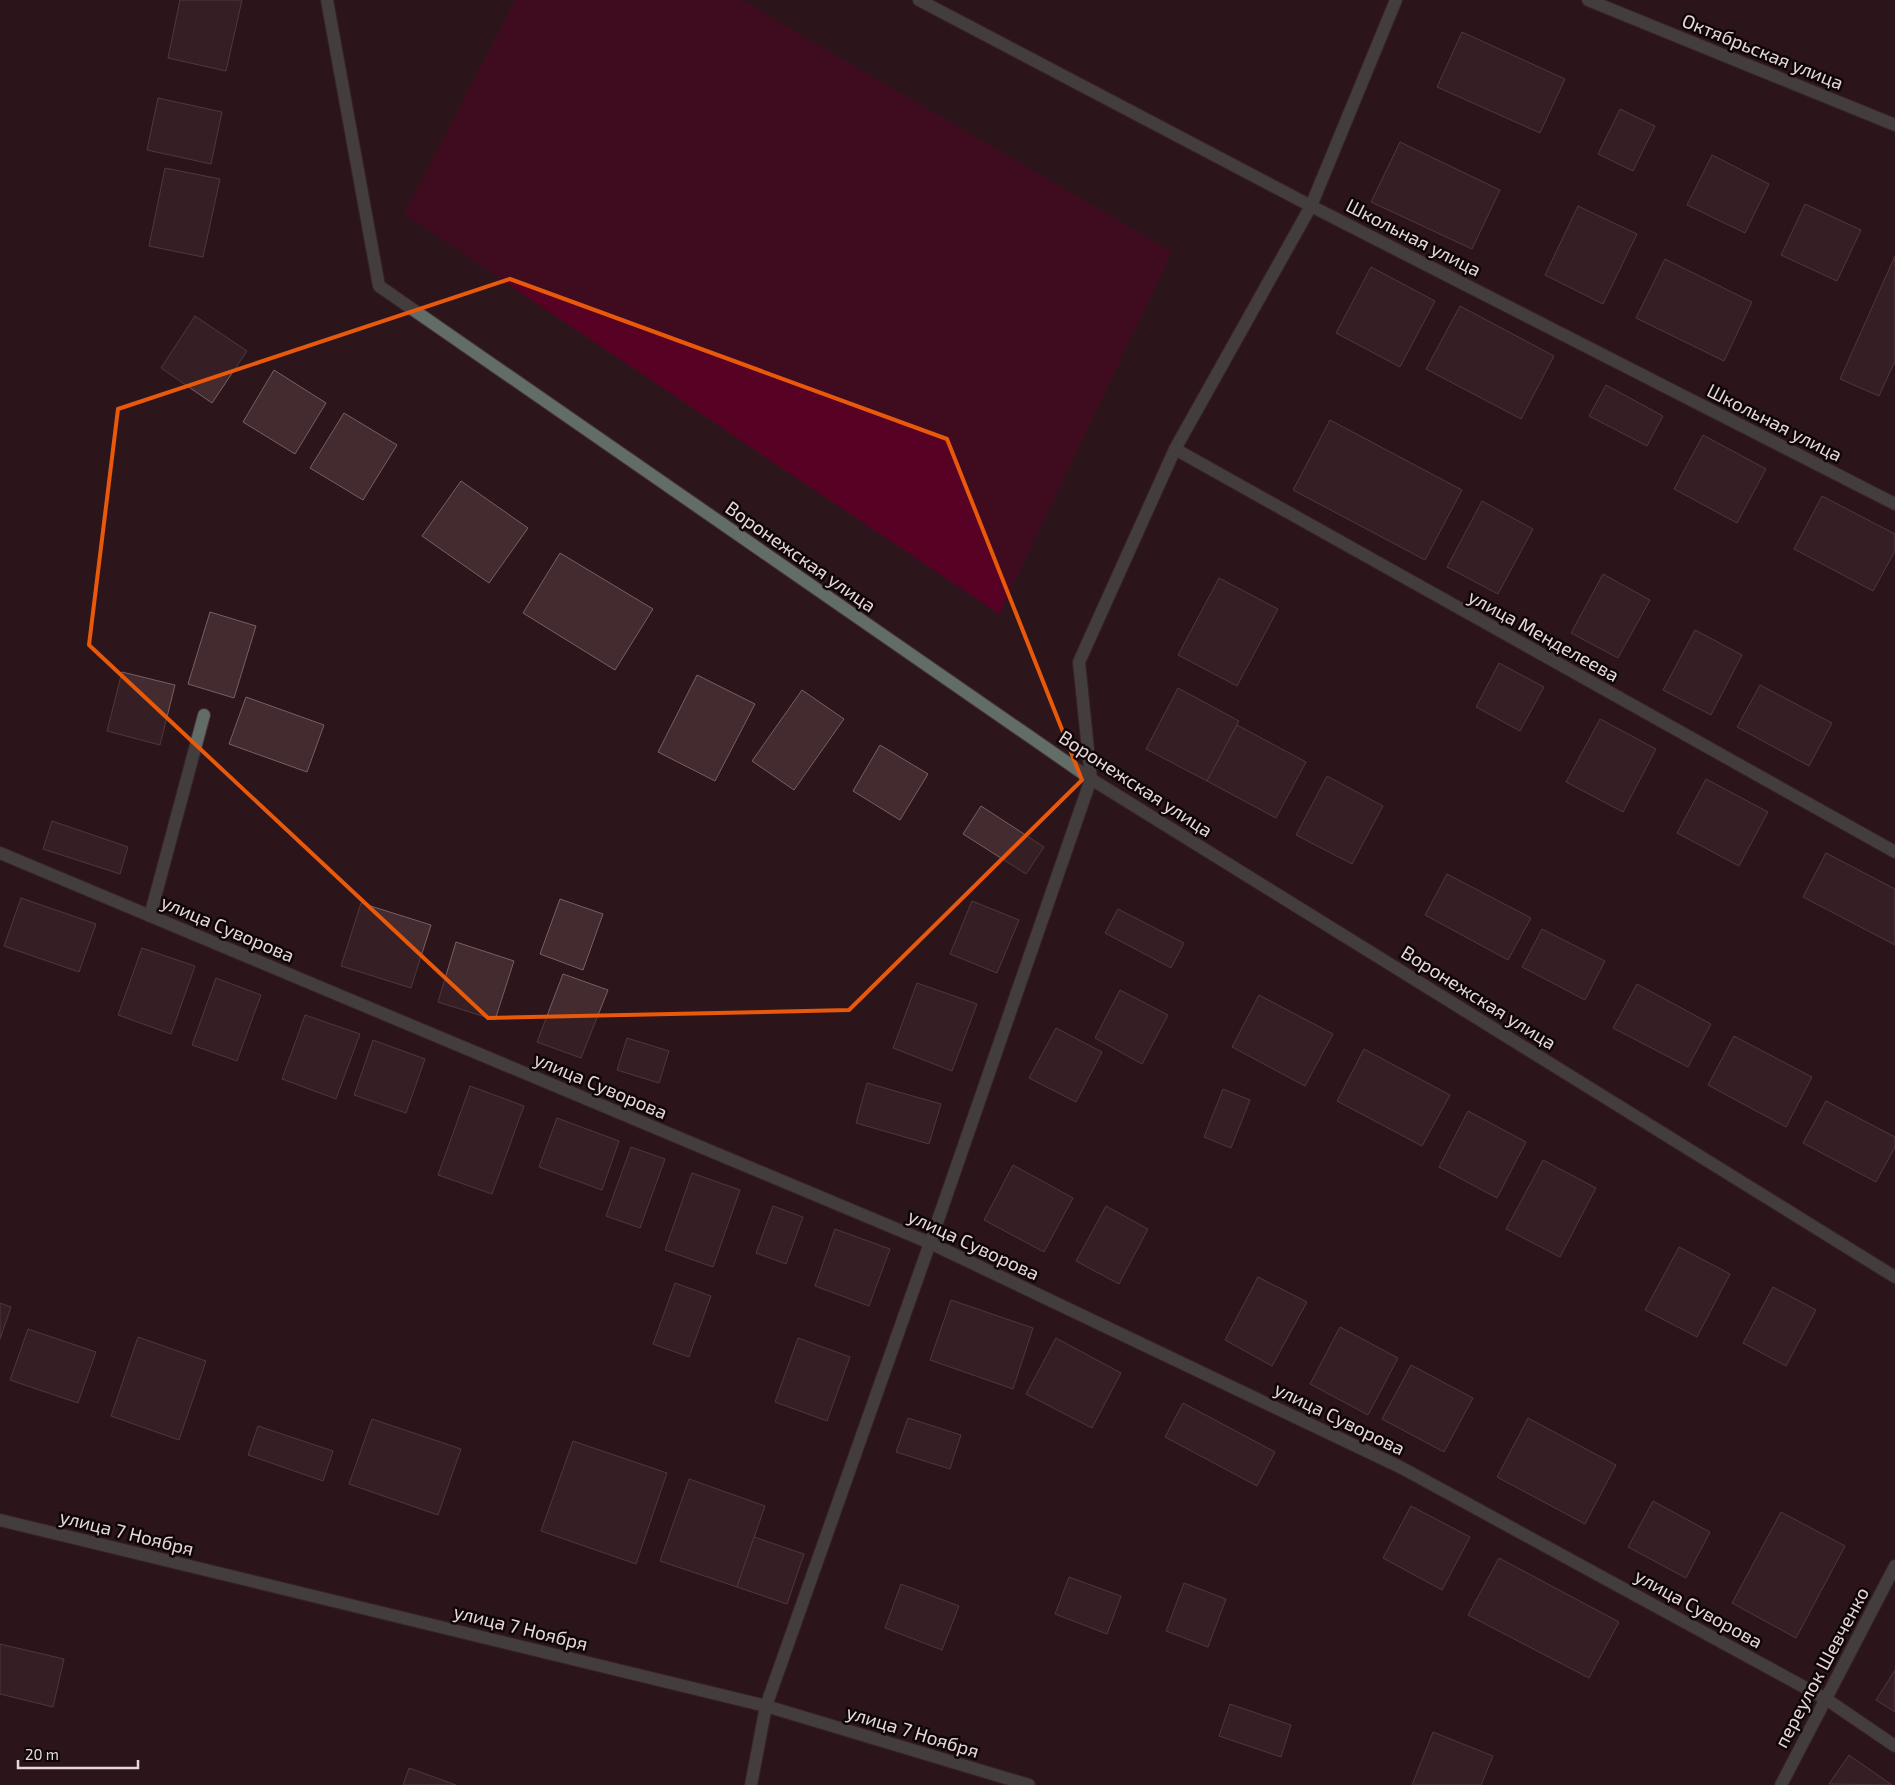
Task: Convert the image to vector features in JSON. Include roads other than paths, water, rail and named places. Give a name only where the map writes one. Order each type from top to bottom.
[{"type":"street","name":"Воронежская улица","points":[[327,0],[379,286],[1091,779],[1895,1277]]},
{"type":"street","name":"Школьная улица","points":[[919,0],[1311,206],[1895,504]]},
{"type":"street","points":[[751,1785],[766,1706],[930,1243],[1091,779],[1079,662],[1175,449],[1311,206],[1396,0]]},
{"type":"street","name":"Октябрьская улица","points":[[1588,0],[1895,125]]},
{"type":"street","name":"улица Менделеева","points":[[1175,449],[1895,852]]},
{"type":"street","points":[[150,916],[204,715]]},
{"type":"street","name":"улица Суворова","points":[[0,853],[930,1243],[1402,1468],[1826,1699],[1895,1746]]},
{"type":"street","name":"улица 7 Ноября","points":[[0,1520],[766,1706],[1029,1785]]},
{"type":"street","name":"переулок Шевченко","points":[[1781,1785],[1895,1566]]}]
